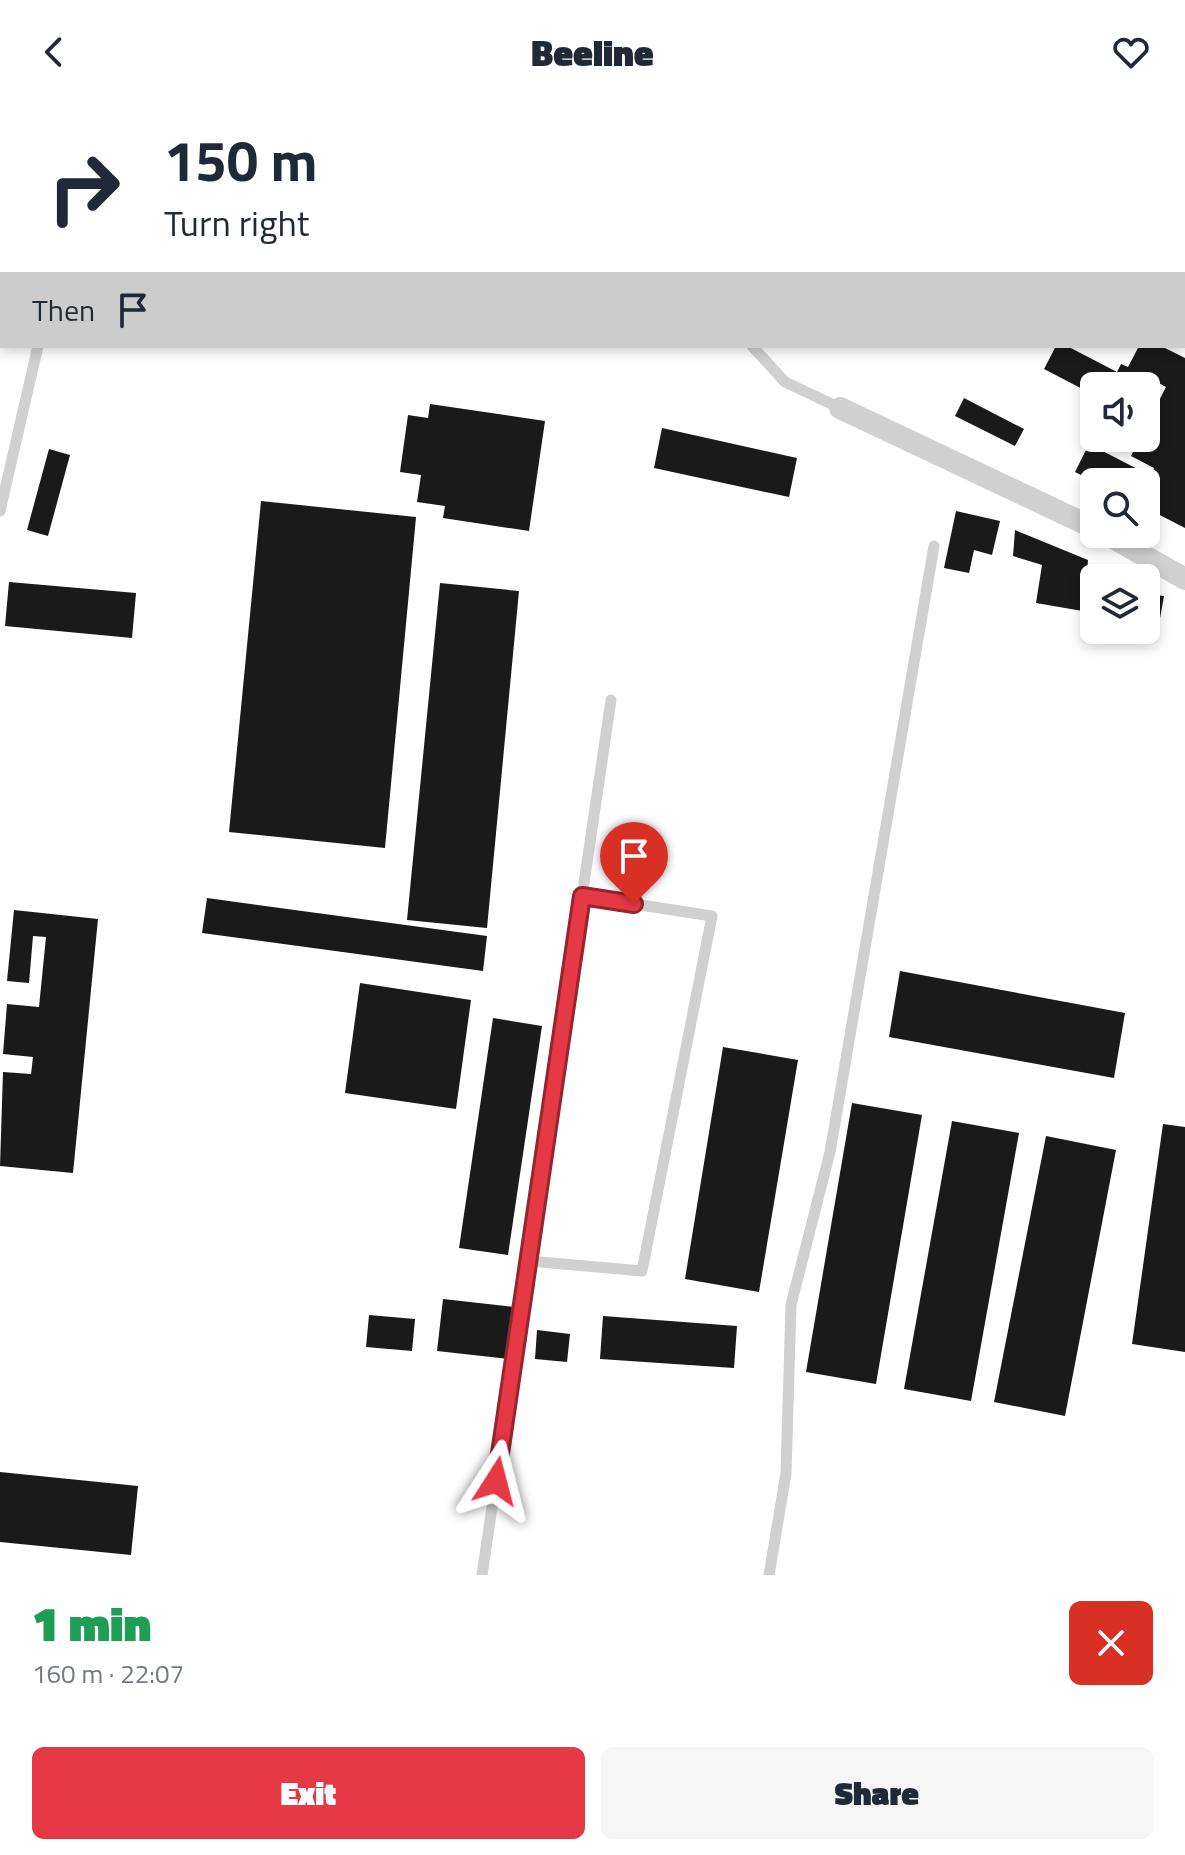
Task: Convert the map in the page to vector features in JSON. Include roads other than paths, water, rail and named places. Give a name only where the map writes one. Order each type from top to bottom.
[{"type":"street","points":[[840,408],[1080,521]]},
{"type":"street","points":[[1131,548],[1185,579]]},
{"type":"lane","points":[[0,511],[38,348]]},
{"type":"lane","points":[[754,348],[785,382],[840,408]]},
{"type":"lane","points":[[769,1575],[786,1473],[791,1305],[830,1152],[934,546]]},
{"type":"lane","points":[[482,1575],[611,700]]},
{"type":"lane","points":[[529,1261],[642,1271],[712,916],[582,896]]}]
